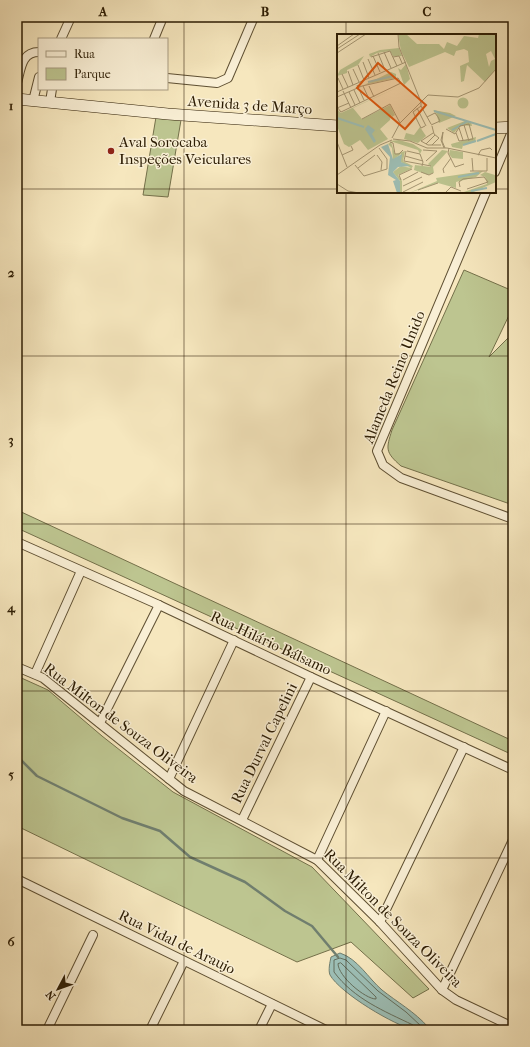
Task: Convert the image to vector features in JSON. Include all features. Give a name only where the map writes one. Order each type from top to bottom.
[{"type":"main road","name":"Avenida 3 de Março","points":[[17,99],[168,114],[337,126]]},
{"type":"main road","points":[[496,128],[513,128]]},
{"type":"street","points":[[61,38],[71,17]]},
{"type":"street","points":[[154,38],[162,17]]},
{"type":"street","points":[[168,78],[217,83],[228,78],[254,17]]},
{"type":"street","points":[[17,83],[23,59],[32,52],[38,52]]},
{"type":"street","points":[[33,101],[38,81]]},
{"type":"street","points":[[50,102],[52,90]]},
{"type":"street","points":[[496,170],[513,128]]},
{"type":"street","name":"Alameda Reino Unido","points":[[486,193],[377,451],[383,465],[401,478],[513,519]]},
{"type":"street","name":"Rua Hilário Bálsamo","points":[[17,542],[159,605],[311,678],[513,770]]},
{"type":"street","points":[[35,674],[81,571]]},
{"type":"street","points":[[100,723],[159,605]]},
{"type":"street","points":[[169,779],[234,640]]},
{"type":"street","name":"Rua Milton de Souza Oliveira","points":[[17,667],[43,678],[184,790],[317,860],[380,922],[442,990],[456,1000],[513,1027]]},
{"type":"street","name":"Rua Durval Capelini","points":[[242,820],[311,678]]},
{"type":"street","points":[[317,860],[386,711]]},
{"type":"street","points":[[380,922],[464,747]]},
{"type":"street","points":[[442,990],[513,840]]},
{"type":"street","name":"Rua Vidal de Araujo","points":[[17,879],[326,1030]]},
{"type":"street","points":[[47,1030],[93,935]]},
{"type":"street","points":[[150,1030],[184,961]]},
{"type":"street","points":[[259,1030],[272,1004]]},
{"type":"green space","points":[[156,117],[181,120],[168,197],[143,195]]},
{"type":"green space","points":[[464,270],[513,291],[513,307],[489,357],[513,333],[513,505],[401,466],[392,457],[388,450],[392,430]]},
{"type":"green space","points":[[17,510],[513,741],[513,755],[17,528]]},
{"type":"green space","points":[[17,676],[48,690],[102,736],[173,792],[312,867],[429,989],[413,998],[351,942],[297,962],[17,826]]},
{"type":"water","points":[[340,953],[358,964],[382,990],[406,1007],[428,1027],[427,1030],[415,1030],[382,1016],[345,991],[329,973],[331,957]]},
{"type":"waterway","points":[[17,756],[37,776],[122,818],[160,831],[190,857],[245,882],[285,911],[312,926],[338,957]]},
{"type":"place","name":"Aval Sorocaba Inspeções Veiculares","points":[[111,151]]}]
